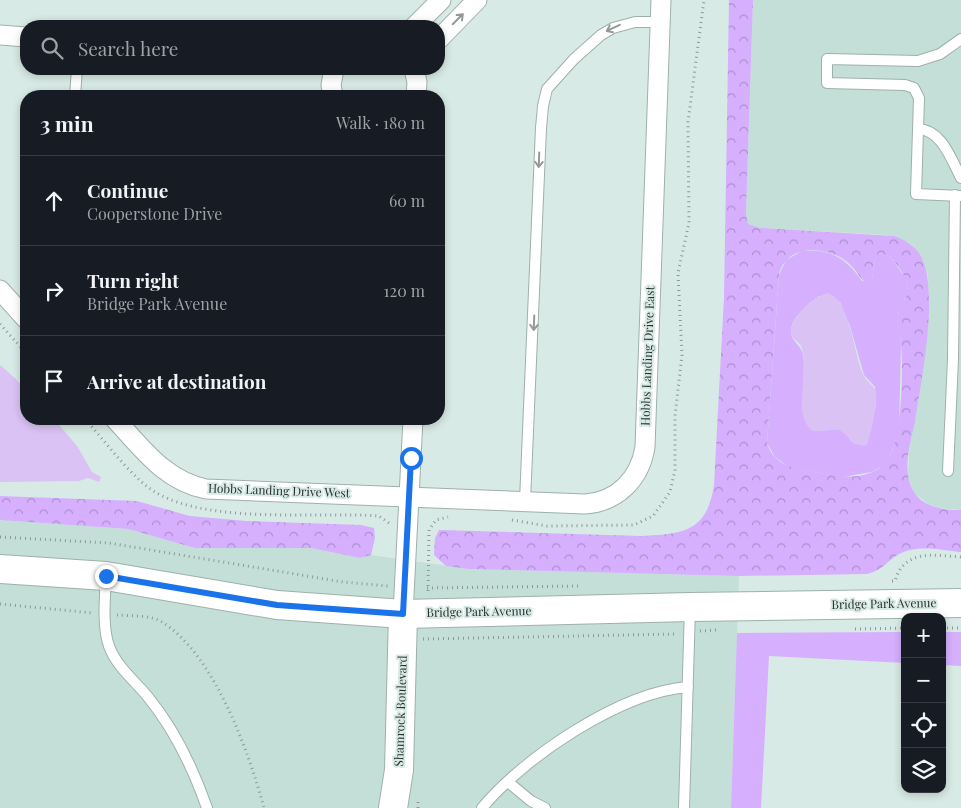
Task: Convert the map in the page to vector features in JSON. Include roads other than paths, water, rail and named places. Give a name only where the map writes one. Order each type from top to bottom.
[{"type":"street","points":[[421,20],[441,0]]},
{"type":"street","points":[[445,33],[477,0]]},
{"type":"street","name":"Hobbs Landing Drive East","points":[[410,496],[584,504],[602,501],[618,493],[632,480],[643,456],[661,0]]},
{"type":"street","points":[[0,35],[20,36]]},
{"type":"street","points":[[330,75],[331,90]]},
{"type":"street","points":[[415,75],[416,90]]},
{"type":"street","points":[[0,290],[20,312]]},
{"type":"street","name":"Hobbs Landing Drive West","points":[[121,425],[161,468],[176,479],[196,487],[227,491],[410,496]]},
{"type":"street","points":[[413,425],[405,587],[419,624]]},
{"type":"street","name":"Bridge Park Avenue","points":[[0,569],[106,576],[277,605],[419,624],[690,606],[961,603]]},
{"type":"street","name":"Shamrock Boulevard","points":[[393,808],[419,624]]},
{"type":"lane","points":[[526,501],[541,128],[544,97],[560,72],[606,31],[629,23],[661,22]]},
{"type":"lane","points":[[948,471],[957,359],[958,196],[916,194],[919,98],[914,88],[905,85],[826,83],[827,59],[918,61],[940,54],[961,39]]},
{"type":"lane","points":[[75,90],[76,75]]},
{"type":"lane","points":[[918,129],[929,130],[937,136],[961,178]]},
{"type":"lane","points":[[106,576],[106,614],[109,645],[117,661],[149,698],[171,729],[194,772],[207,808]]},
{"type":"lane","points":[[684,808],[690,606]]},
{"type":"lane","points":[[482,808],[508,782],[555,744],[599,718],[653,694],[688,687]]},
{"type":"lane","points":[[508,782],[531,801],[545,808]]}]
